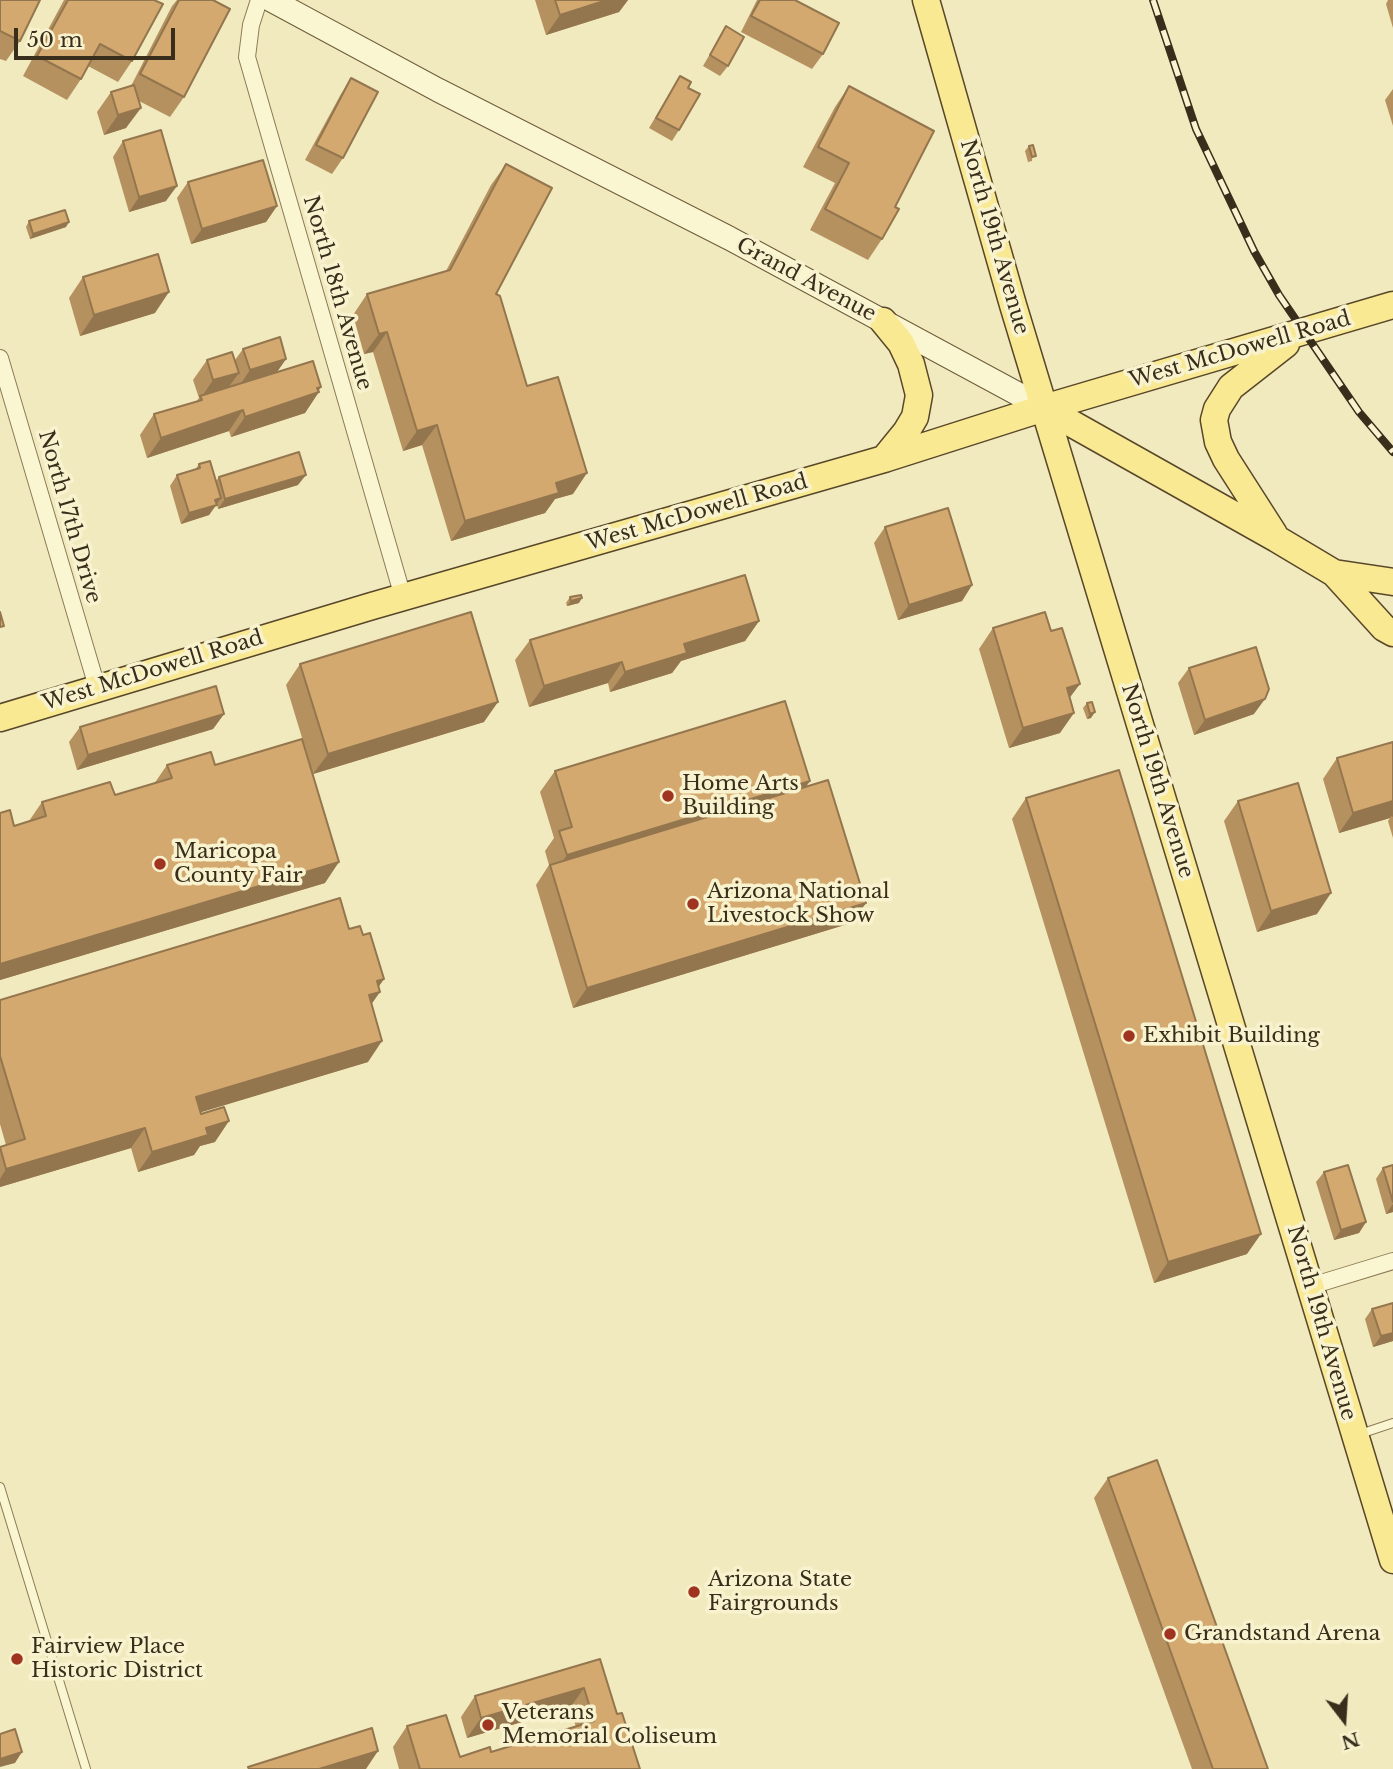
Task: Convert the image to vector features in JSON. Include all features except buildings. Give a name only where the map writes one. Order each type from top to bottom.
[{"type":"main road","name":"Grand Avenue","points":[[271,0],[883,321],[1277,539],[1334,573],[1384,628],[1393,633]]},
{"type":"main road","name":"North 19th Avenue","points":[[926,0],[1044,408],[1393,1560]]},
{"type":"main road","name":"West McDowell Road","points":[[0,718],[403,597],[884,459],[1044,408],[1393,305]]},
{"type":"main road","points":[[883,321],[901,343],[911,364],[919,395],[915,417],[884,459]]},
{"type":"main road","points":[[1277,539],[1226,459],[1218,442],[1214,420],[1223,397],[1236,382],[1303,331]]},
{"type":"main road","name":"Grand Avenue","points":[[1334,573],[1393,582]]},
{"type":"street","name":"North 18th Avenue","points":[[259,0],[251,25],[247,57],[403,597]]},
{"type":"street","name":"North 17th Drive","points":[[0,358],[97,687]]},
{"type":"street","points":[[1311,1286],[1393,1261]]},
{"type":"lane","points":[[1354,1436],[1393,1423]]},
{"type":"lane","points":[[0,1487],[86,1769]]},
{"type":"railway","points":[[1153,0],[1196,129],[1254,251],[1279,295],[1359,412],[1393,452]]},
{"type":"place","name":"Home Arts Building","points":[[668,796]]},
{"type":"place","name":"Maricopa County Fair","points":[[160,864]]},
{"type":"place","name":"Arizona National Livestock Show","points":[[693,904]]},
{"type":"place","name":"Exhibit Building","points":[[1129,1036]]},
{"type":"place","name":"Arizona State Fairgrounds","points":[[694,1592]]},
{"type":"place","name":"Grandstand Arena","points":[[1170,1634]]},
{"type":"place","name":"Fairview Place Historic District","points":[[17,1659]]},
{"type":"place","name":"Veterans Memorial Coliseum","points":[[488,1725]]}]
